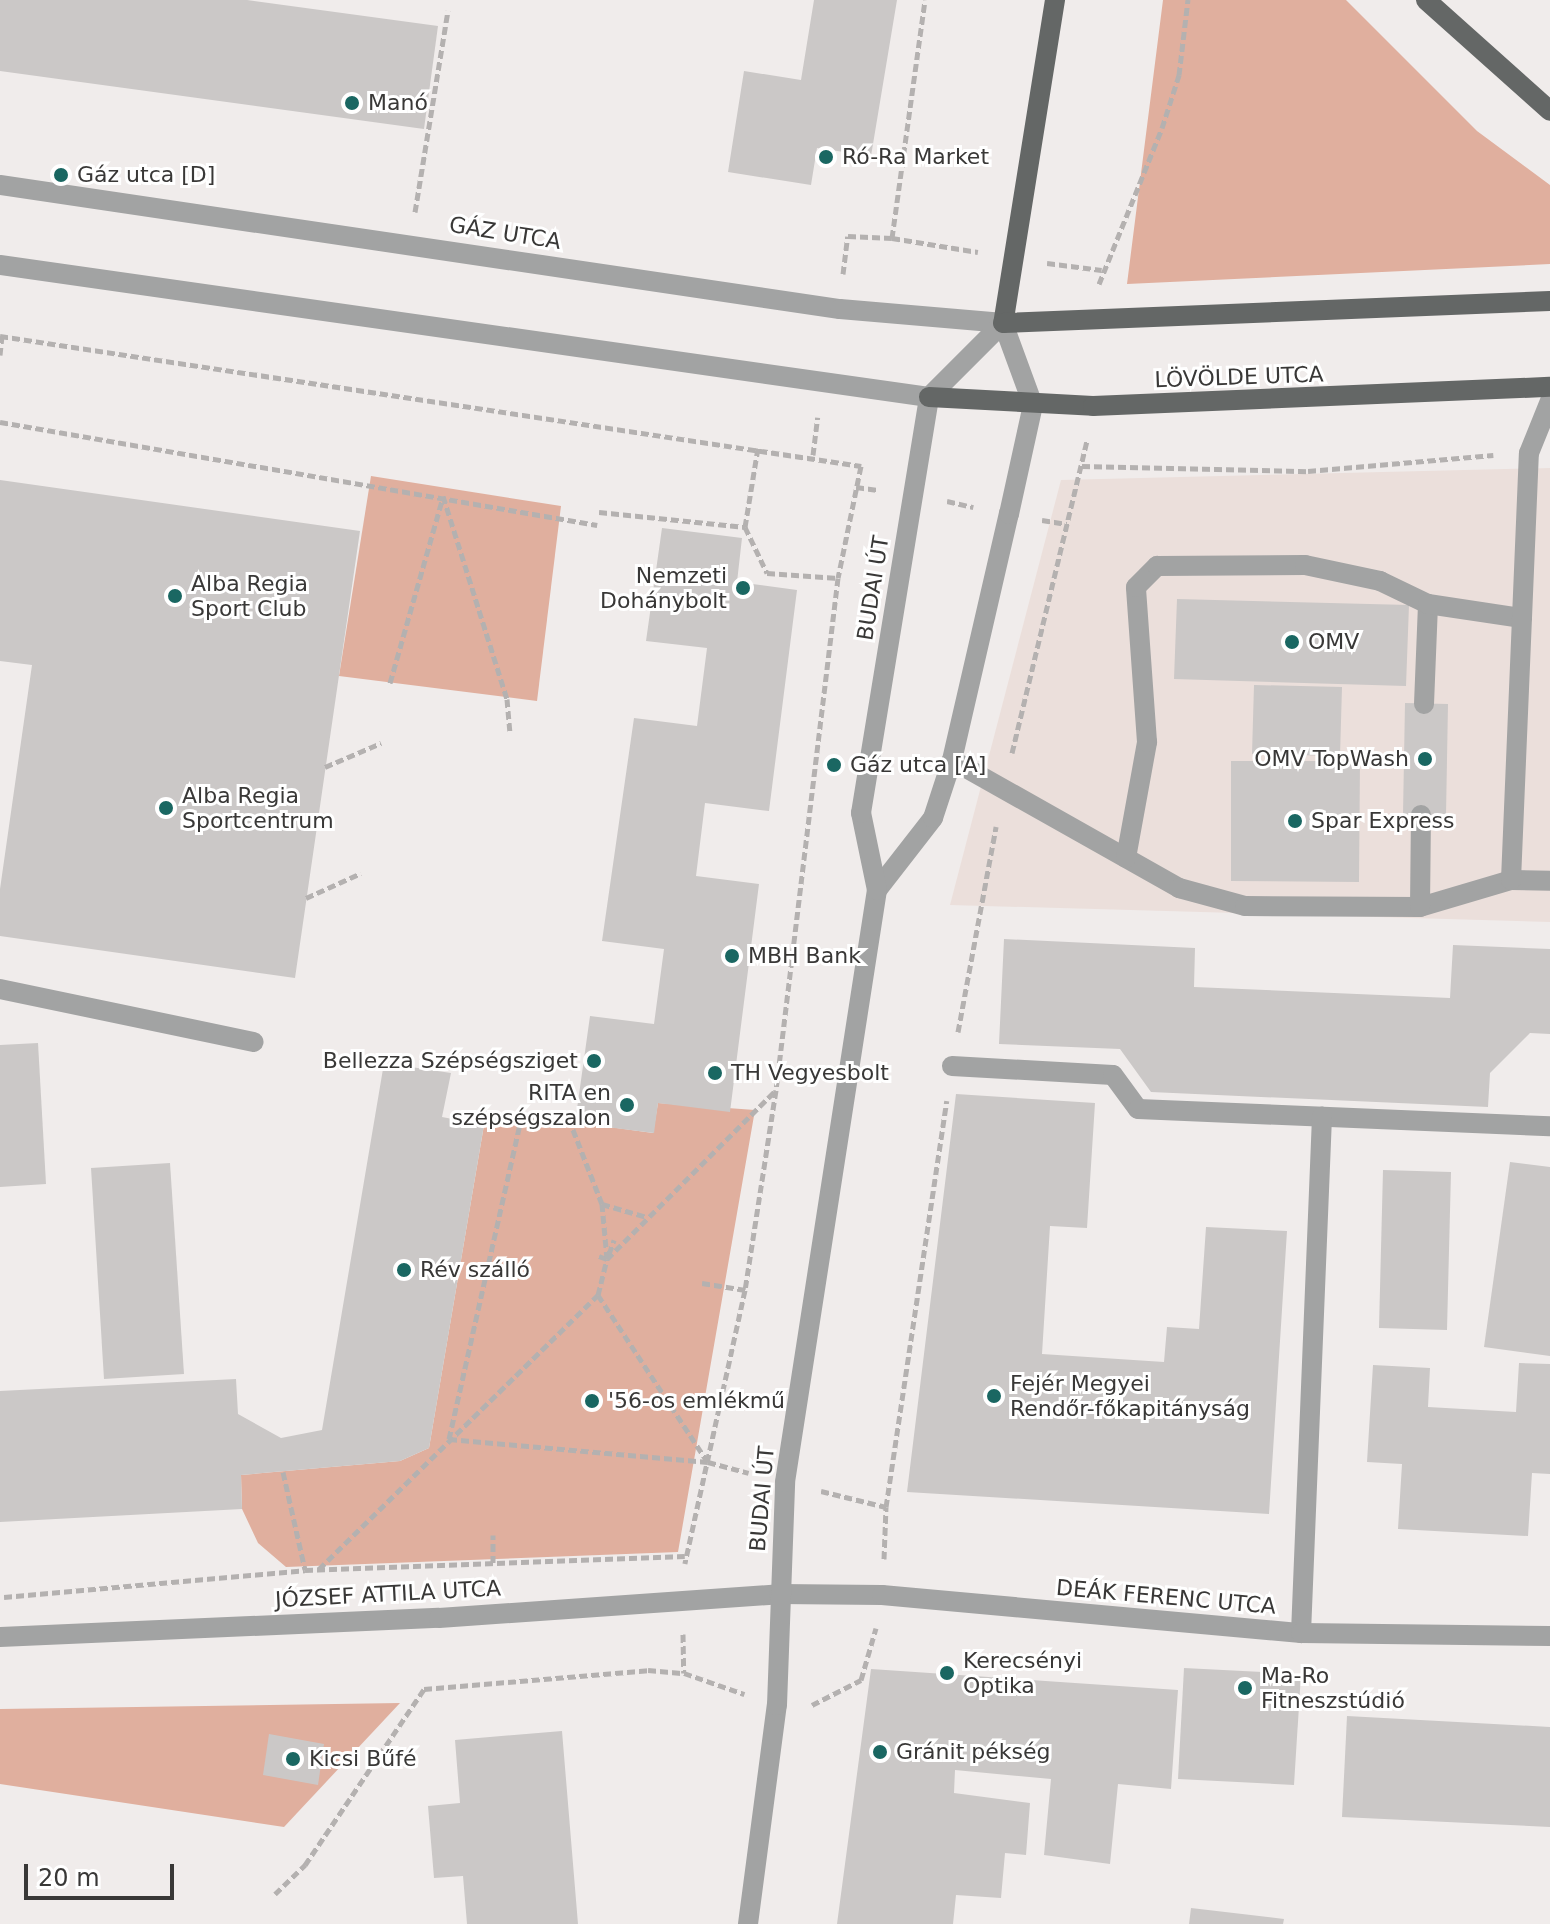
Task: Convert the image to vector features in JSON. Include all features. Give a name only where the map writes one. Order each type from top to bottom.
[{"type":"main road","points":[[1055,0],[1003,323],[1550,301]]},
{"type":"main road","points":[[1426,0],[1550,111]]},
{"type":"main road","name":"LÖVÖLDE UTCA","points":[[929,397],[1033,405],[1550,387]]},
{"type":"street","name":"GÁZ UTCA","points":[[0,185],[410,243],[840,309],[1003,323]]},
{"type":"street","points":[[0,265],[929,397],[1003,323],[1033,405]]},
{"type":"street","name":"BUDAI ÚT","points":[[748,1924],[777,1705],[785,1482],[877,890],[861,813],[929,397]]},
{"type":"street","points":[[1511,880],[1529,453],[1550,401]]},
{"type":"street","name":"BUDAI ÚT","points":[[877,890],[933,818],[952,760],[1033,405]]},
{"type":"street","points":[[1126,858],[1147,742],[1136,587],[1157,566],[1305,565],[1380,581],[1428,604],[1522,618]]},
{"type":"street","points":[[1424,704],[1428,604]]},
{"type":"street","points":[[952,760],[1179,888],[1245,906],[1420,907],[1511,880],[1550,881]]},
{"type":"street","points":[[1420,907],[1421,815]]},
{"type":"street","points":[[0,989],[254,1042]]},
{"type":"street","points":[[952,1066],[1113,1075],[1138,1109],[1550,1126]]},
{"type":"street","points":[[1301,1633],[1322,1116]]},
{"type":"street","name":"DEÁK FERENC UTCA","points":[[779,1594],[882,1595],[1301,1633],[1550,1636]]},
{"type":"street","name":"JÓZSEF ATTILA UTCA","points":[[0,1637],[439,1618],[779,1594]]},
{"type":"path","points":[[840,309],[848,236],[892,238],[925,0]]},
{"type":"path","points":[[1090,321],[1102,270],[1179,75],[1188,0]]},
{"type":"path","points":[[410,243],[448,11]]},
{"type":"path","points":[[0,355],[1,337],[813,455],[861,466],[838,578],[776,1090],[745,1290],[685,1556],[305,1570],[0,1597]]},
{"type":"path","points":[[813,455],[822,380]]},
{"type":"path","points":[[0,422],[597,525]]},
{"type":"path","points":[[758,448],[745,527],[767,573],[838,578]]},
{"type":"path","points":[[856,487],[913,494],[1067,524],[1082,466],[1308,471],[1529,453]]},
{"type":"path","points":[[390,683],[443,496]]},
{"type":"path","points":[[443,496],[507,699],[510,731]]},
{"type":"path","points":[[599,512],[745,527]]},
{"type":"path","points":[[325,767],[381,743]]},
{"type":"path","points":[[306,898],[361,873]]},
{"type":"path","points":[[275,1894],[305,1865],[424,1689],[648,1670],[684,1673],[777,1705],[819,1705],[861,1680],[882,1595],[886,1507],[952,1066]]},
{"type":"path","points":[[607,1259],[776,1090]]},
{"type":"path","points":[[449,1439],[522,1115],[570,1122],[602,1204],[607,1259]]},
{"type":"path","points":[[602,1204],[648,1217]]},
{"type":"path","points":[[318,1570],[598,1295],[614,1240]]},
{"type":"path","points":[[599,1256],[607,1259]]},
{"type":"path","points":[[702,1283],[745,1290]]},
{"type":"path","points":[[598,1295],[708,1462]]},
{"type":"path","points":[[449,1439],[708,1462]]},
{"type":"path","points":[[283,1472],[305,1570]]},
{"type":"path","points":[[493,1535],[493,1563]]},
{"type":"shaded area","points":[[1163,0],[1346,0],[1477,131],[1550,185],[1550,264],[1127,284]]},
{"type":"shaded area","points":[[1550,468],[1550,922],[950,905],[1061,480]]},
{"type":"shaded area","points":[[371,476],[561,506],[537,701],[339,676]]},
{"type":"shaded area","points":[[658,1103],[755,1110],[678,1552],[286,1567],[258,1543],[242,1509],[241,1475],[400,1461],[429,1448],[484,1125],[506,1124],[522,1115],[653,1133]]},
{"type":"shaded area","points":[[400,1703],[284,1827],[0,1784],[0,1709]]},
{"type":"building","points":[[0,0],[247,0],[438,26],[424,129],[0,71]]},
{"type":"building","points":[[814,0],[897,0],[871,156],[817,148],[811,185],[728,172],[744,71],[801,80]]},
{"type":"building","points":[[0,480],[360,531],[295,978],[0,936],[0,889],[32,665],[0,661]]},
{"type":"building","points":[[662,528],[742,538],[737,582],[797,590],[769,811],[705,803],[696,876],[759,884],[730,1112],[658,1103],[654,1133],[575,1123],[590,1016],[654,1024],[664,949],[602,941],[634,718],[697,726],[707,648],[646,641]]},
{"type":"building","name":"OMV","points":[[1177,599],[1409,605],[1406,686],[1174,679]]},
{"type":"building","points":[[1254,685],[1342,687],[1340,756],[1252,754]]},
{"type":"building","name":"OMV TopWash","points":[[1405,703],[1448,704],[1446,815],[1403,815]]},
{"type":"building","name":"Spar Express","points":[[1231,761],[1360,761],[1359,882],[1231,881]]},
{"type":"building","points":[[1004,939],[1195,948],[1194,987],[1450,998],[1453,945],[1550,949],[1550,1034],[1530,1033],[1490,1073],[1488,1107],[1151,1092],[1120,1049],[999,1044]]},
{"type":"building","points":[[38,1043],[46,1184],[0,1187],[0,1045]]},
{"type":"building","points":[[384,1063],[451,1073],[442,1117],[484,1125],[429,1448],[400,1461],[241,1475],[242,1509],[0,1522],[0,1391],[236,1379],[238,1414],[281,1438],[322,1430]]},
{"type":"building","points":[[956,1094],[1095,1103],[1087,1228],[1050,1226],[1042,1354],[1164,1362],[1167,1327],[1199,1329],[1206,1227],[1287,1231],[1269,1514],[907,1492]]},
{"type":"building","points":[[1510,1162],[1550,1167],[1550,1356],[1484,1347]]},
{"type":"building","points":[[170,1163],[184,1374],[104,1379],[91,1168]]},
{"type":"building","points":[[1383,1170],[1451,1172],[1447,1330],[1379,1328]]},
{"type":"building","points":[[1519,1363],[1550,1364],[1550,1474],[1532,1473],[1528,1536],[1398,1529],[1402,1464],[1367,1462],[1373,1365],[1430,1368],[1428,1407],[1516,1412]]},
{"type":"building","points":[[1184,1668],[1301,1674],[1294,1785],[1178,1779]]},
{"type":"building","points":[[871,1669],[1178,1690],[1171,1789],[1118,1784],[1110,1864],[1044,1855],[1051,1779],[955,1770],[954,1793],[1030,1803],[1026,1855],[1005,1853],[1001,1898],[956,1895],[953,1924],[837,1924]]},
{"type":"building","points":[[1347,1716],[1550,1727],[1550,1827],[1342,1817]]},
{"type":"building","points":[[562,1731],[578,1924],[467,1924],[463,1876],[434,1878],[428,1806],[460,1803],[455,1740]]},
{"type":"building","name":"Kicsi Bűfé","points":[[269,1734],[324,1744],[318,1785],[263,1775]]},
{"type":"building","points":[[1191,1908],[1284,1919],[1283,1924],[1189,1924]]},
{"type":"place","name":"Manó","points":[[352,103]]},
{"type":"place","name":"Ró-Ra Market","points":[[826,157]]},
{"type":"place","name":"Gáz utca [D]","points":[[61,175]]},
{"type":"place","name":"Nemzeti Dohánybolt","points":[[743,588]]},
{"type":"place","name":"Alba Regia Sport Club","points":[[175,596]]},
{"type":"place","name":"OMV","points":[[1292,642]]},
{"type":"place","name":"OMV TopWash","points":[[1425,759]]},
{"type":"place","name":"Gáz utca [A]","points":[[834,765]]},
{"type":"place","name":"Alba Regia Sportcentrum","points":[[166,808]]},
{"type":"place","name":"Spar Express","points":[[1295,821]]},
{"type":"place","name":"MBH Bank","points":[[732,956]]},
{"type":"place","name":"Bellezza Szépségsziget","points":[[594,1061]]},
{"type":"place","name":"TH Vegyesbolt","points":[[715,1073]]},
{"type":"place","name":"RITA en szépségszalon","points":[[627,1105]]},
{"type":"place","name":"Rév szálló","points":[[404,1270]]},
{"type":"place","name":"Fejér Megyei Rendőr-főkapitányság","points":[[994,1396]]},
{"type":"place","name":"'56-os emlékmű","points":[[592,1401]]},
{"type":"place","name":"Kerecsényi Optika","points":[[947,1673]]},
{"type":"place","name":"Ma-Ro Fitneszstúdió","points":[[1245,1688]]},
{"type":"place","name":"Gránit pékség","points":[[880,1752]]},
{"type":"place","name":"Kicsi Bűfé","points":[[293,1759]]}]
